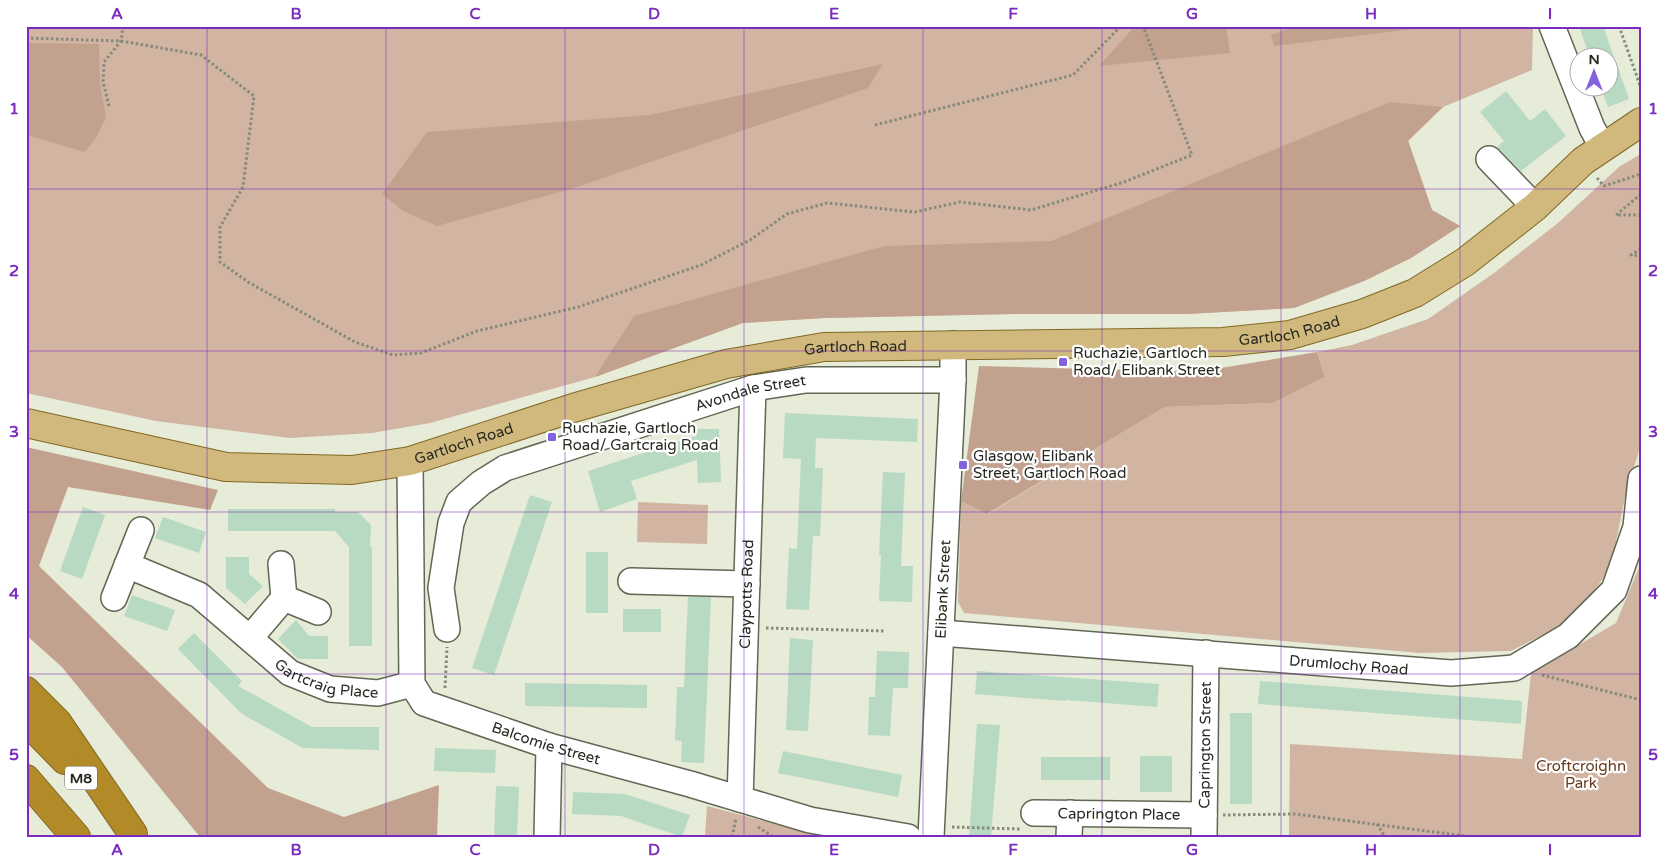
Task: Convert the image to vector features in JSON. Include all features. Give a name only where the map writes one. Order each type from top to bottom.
[{"type":"highway","points":[[26,691],[57,722],[134,836]]},
{"type":"highway","name":"M8","points":[[26,720],[134,836]]},
{"type":"highway","name":"M8","points":[[26,779],[76,837]]},
{"type":"main road","name":"Gartloch Road","points":[[26,422],[226,467],[352,470],[410,461],[573,408],[726,364],[824,346],[1223,342],[1290,335],[1362,314],[1415,294],[1465,262],[1535,207],[1593,155],[1641,122]]},
{"type":"street","points":[[1552,26],[1592,128],[1593,155]]},
{"type":"street","points":[[1489,159],[1535,207]]},
{"type":"street","name":"Elibank Street","points":[[931,832],[953,380],[953,344]]},
{"type":"street","name":"Avondale Street","points":[[448,629],[441,588],[451,523],[459,502],[505,468],[753,388],[806,380],[953,380]]},
{"type":"street","name":"Claypotts Road","points":[[740,799],[753,388]]},
{"type":"street","points":[[410,461],[412,684]]},
{"type":"street","name":"Drumlochy Road","points":[[940,632],[1451,673],[1514,668],[1568,636],[1614,590],[1636,527],[1641,479]]},
{"type":"street","points":[[114,598],[141,530]]},
{"type":"street","points":[[250,638],[284,598],[281,564]]},
{"type":"street","name":"Gartcraig Place","points":[[127,565],[199,595],[290,673],[330,690],[378,693],[412,684]]},
{"type":"street","points":[[631,581],[747,584]]},
{"type":"street","points":[[411,587],[441,588]]},
{"type":"street","points":[[284,598],[318,612]]},
{"type":"street","name":"Caprington Street","points":[[1204,826],[1206,653]]},
{"type":"street","name":"Balcomie Street","points":[[412,684],[424,703],[549,746],[810,820],[908,837]]},
{"type":"street","points":[[547,837],[549,746]]},
{"type":"street","name":"Caprington Place","points":[[1034,813],[1069,825],[1204,826]]},
{"type":"path","points":[[109,106],[103,82],[104,62],[121,41],[123,26]]},
{"type":"path","points":[[875,125],[1073,75],[1121,26]]},
{"type":"path","points":[[26,38],[121,41],[201,56],[254,96],[243,187],[220,227],[220,262],[248,282],[355,342],[393,355],[421,353],[476,331],[578,307],[701,265],[750,240],[787,214],[827,203],[916,212],[960,202],[1031,210],[1124,182],[1192,155],[1143,26]]},
{"type":"path","points":[[1619,26],[1641,88]]},
{"type":"path","points":[[1593,155],[1604,186],[1641,174]]},
{"type":"path","points":[[1641,194],[1616,215],[1641,215]]},
{"type":"path","points":[[1641,249],[1632,255],[1641,256]]},
{"type":"path","points":[[746,628],[885,631]]},
{"type":"path","points":[[444,711],[448,629]]},
{"type":"path","points":[[1514,668],[1641,700]]},
{"type":"path","points":[[931,832],[1021,828],[1034,813]]},
{"type":"path","points":[[1204,826],[1295,814],[1473,837]]},
{"type":"path","points":[[1377,824],[1386,837]]},
{"type":"green space","points":[[26,26],[1533,26],[1532,70],[1443,107],[1408,140],[1432,210],[1460,226],[1411,258],[1364,281],[1294,308],[1187,314],[1013,314],[824,318],[742,323],[595,377],[430,423],[372,433],[290,438],[156,421],[26,393]]},
{"type":"green space","points":[[1641,154],[1641,444],[1625,497],[1611,567],[1575,618],[1511,651],[1420,653],[964,613],[958,602],[961,501],[988,514],[1165,407],[1273,403],[1325,377],[1317,352],[1352,345],[1428,319],[1494,273],[1558,223],[1620,166]]},
{"type":"green space","points":[[638,502],[708,505],[707,544],[637,542]]},
{"type":"green space","name":"Croftcroighn Park","points":[[1641,563],[1641,837],[1289,837],[1290,744],[1522,759],[1531,673],[1616,623]]},
{"type":"green space","points":[[707,806],[791,828],[862,837],[705,837]]},
{"type":"shaded area","points":[[1135,26],[1226,26],[1230,53],[1099,66]]},
{"type":"shaded area","points":[[1297,26],[1413,26],[1413,29],[1274,46],[1271,35]]},
{"type":"shaded area","points":[[26,43],[99,44],[100,83],[106,117],[97,136],[85,152],[26,135]]},
{"type":"shaded area","points":[[883,64],[868,88],[574,188],[437,226],[403,211],[382,194],[427,132],[650,115]]},
{"type":"shaded area","points":[[1390,102],[1443,107],[1408,141],[1432,210],[1460,226],[1411,258],[1364,281],[1294,308],[1187,314],[1013,314],[824,318],[743,323],[595,377],[634,316],[884,246],[1051,241]]},
{"type":"shaded area","points":[[1317,352],[1325,377],[1273,403],[1165,407],[987,514],[961,501],[979,366],[1197,372]]},
{"type":"shaded area","points":[[26,447],[218,490],[210,510],[68,487],[39,566],[268,788],[344,817],[439,785],[437,837],[200,837],[62,667],[26,635]]},
{"type":"building","points":[[1579,26],[1603,26],[1611,48],[1587,48]]},
{"type":"building","points":[[1620,74],[1629,99],[1608,107],[1605,98],[1620,98]]},
{"type":"building","points":[[1506,91],[1530,121],[1545,109],[1566,136],[1521,171],[1497,147],[1504,141],[1480,112]]},
{"type":"building","points":[[785,413],[918,419],[917,442],[816,438],[815,468],[823,468],[820,536],[813,536],[809,610],[786,609],[789,548],[797,549],[801,459],[783,458]]},
{"type":"building","points":[[696,429],[719,429],[721,482],[698,483],[697,460],[631,481],[637,499],[600,512],[588,471],[696,436]]},
{"type":"building","points":[[883,472],[905,473],[901,566],[913,566],[912,602],[879,601]]},
{"type":"building","points":[[530,495],[552,502],[494,675],[472,668]]},
{"type":"building","points":[[83,507],[105,515],[82,579],[60,571]]},
{"type":"building","points":[[228,509],[335,509],[335,512],[358,512],[371,525],[372,646],[349,646],[349,547],[335,531],[228,531]]},
{"type":"building","points":[[163,517],[206,532],[199,553],[155,538]]},
{"type":"building","points":[[586,552],[608,552],[608,613],[586,613]]},
{"type":"building","points":[[226,557],[249,557],[249,574],[263,586],[245,604],[226,588]]},
{"type":"building","points":[[132,595],[175,610],[167,631],[124,616]]},
{"type":"building","points":[[688,597],[711,597],[704,763],[681,762],[682,741],[675,740],[677,687],[684,687]]},
{"type":"building","points":[[623,609],[661,609],[661,632],[623,632]]},
{"type":"building","points":[[296,620],[309,636],[328,636],[328,659],[298,659],[278,639]]},
{"type":"building","points":[[194,633],[242,681],[238,686],[312,727],[379,727],[379,750],[303,748],[242,714],[178,649]]},
{"type":"building","points":[[790,638],[813,640],[808,731],[786,730]]},
{"type":"building","points":[[877,651],[909,652],[908,688],[893,688],[890,736],[868,735],[869,697],[875,697]]},
{"type":"building","points":[[977,671],[1159,684],[1157,707],[975,694]]},
{"type":"building","points":[[1260,681],[1522,701],[1521,724],[1258,704]]},
{"type":"building","points":[[525,683],[647,685],[647,708],[525,706]]},
{"type":"building","points":[[1230,713],[1252,713],[1252,804],[1230,804]]},
{"type":"building","points":[[977,724],[1000,725],[991,837],[969,837]]},
{"type":"building","points":[[435,748],[496,750],[495,773],[434,771]]},
{"type":"building","points":[[783,751],[902,775],[898,797],[778,773]]},
{"type":"building","points":[[1140,756],[1172,756],[1172,792],[1140,792]]},
{"type":"building","points":[[1041,757],[1110,757],[1110,780],[1041,780]]},
{"type":"building","points":[[496,786],[519,787],[517,837],[494,837]]},
{"type":"building","points":[[573,792],[625,794],[690,815],[682,837],[621,816],[572,814]]},
{"type":"place","name":"Ruchazie, Gartloch Road/ Elibank Street","points":[[1063,362]]},
{"type":"place","name":"Ruchazie, Gartloch Road/ Gartcraig Road","points":[[552,437]]},
{"type":"place","name":"Glasgow, Elibank Street, Gartloch Road","points":[[963,465]]}]
